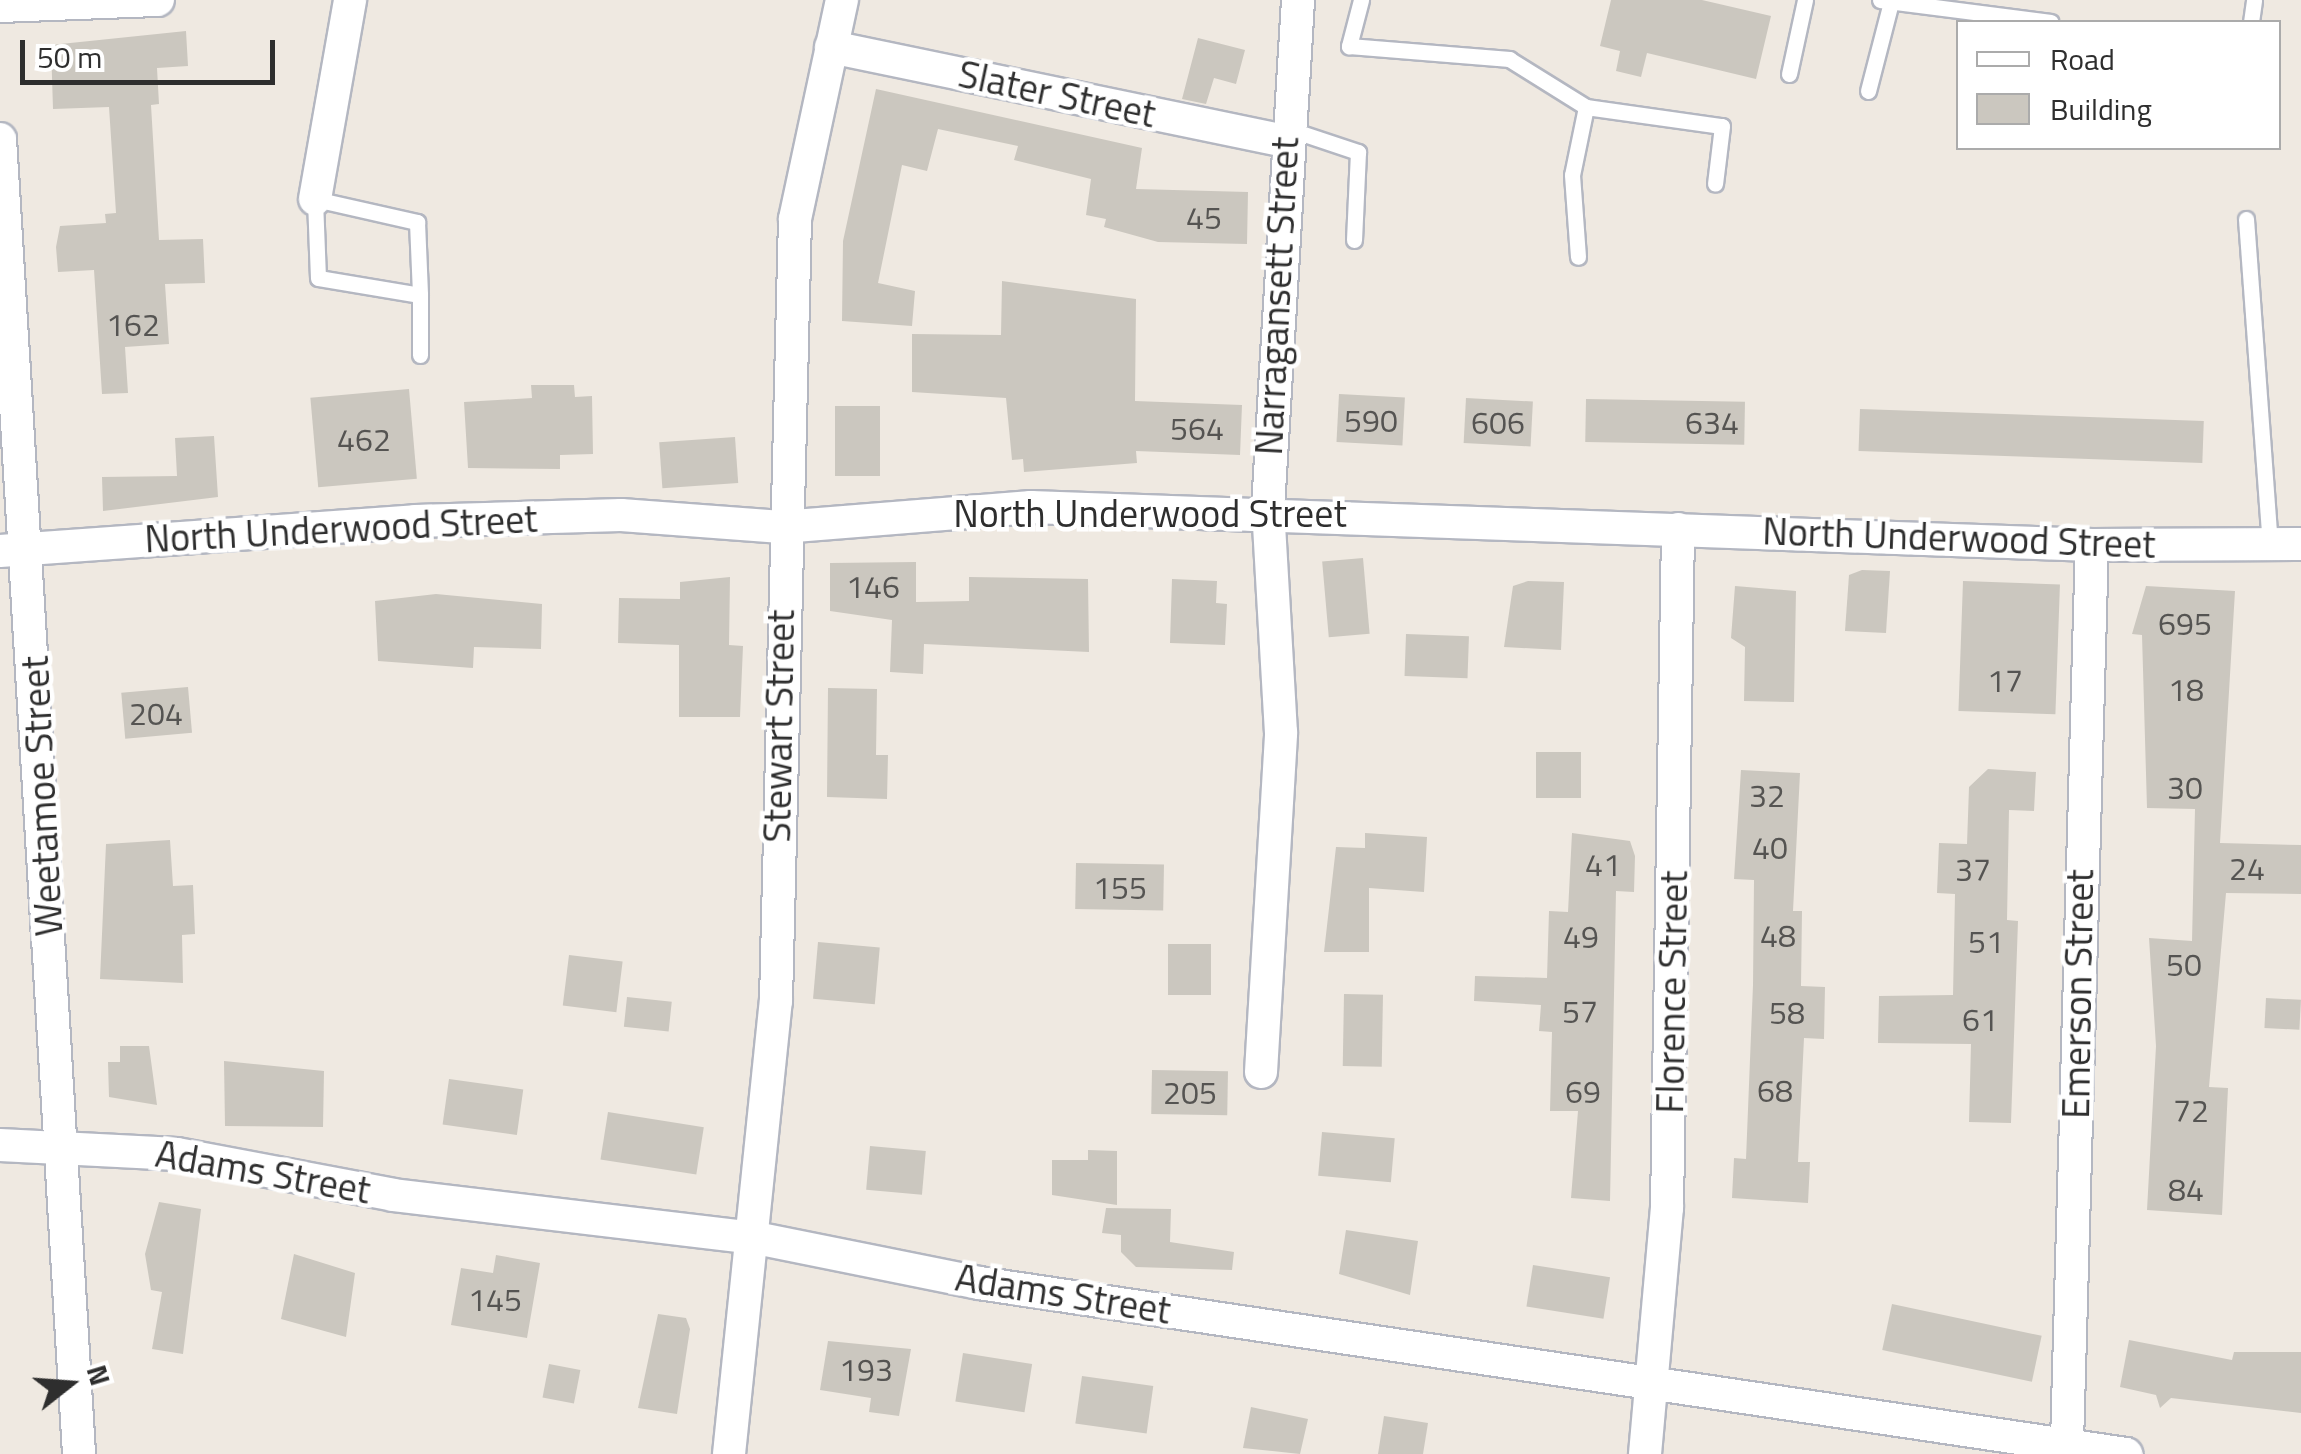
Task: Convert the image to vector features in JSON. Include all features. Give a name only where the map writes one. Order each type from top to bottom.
[{"type":"street","points":[[0,6],[158,0]]},
{"type":"street","points":[[315,199],[350,0]]},
{"type":"street","name":"Stewart Street","points":[[729,1454],[756,1238],[776,1001],[782,527],[795,219],[842,0]]},
{"type":"street","name":"Narragansett Street","points":[[1261,1072],[1281,733],[1268,508],[1284,134],[1298,0]]},
{"type":"street","name":"Slater Street","points":[[831,47],[1284,134]]},
{"type":"street","name":"Weetamoe Street","points":[[0,139],[15,551],[64,1141],[79,1454]]},
{"type":"street","name":"North Underwood Street","points":[[15,551],[415,520],[621,515],[782,527],[1030,506],[1268,508],[2092,545],[2286,544]]},
{"type":"street","name":"Florence Street","points":[[1645,1454],[1654,1382],[1682,679],[1678,529]]},
{"type":"street","name":"Emerson Street","points":[[2066,1444],[2092,545]]},
{"type":"street","name":"Adams Street","points":[[0,1145],[64,1141],[393,1195],[756,1238],[979,1283],[2126,1454]]},
{"type":"lane","points":[[1361,0],[1349,46],[1509,58],[1586,107],[1722,126],[1715,184]]},
{"type":"lane","points":[[1789,74],[1805,0]]},
{"type":"lane","points":[[1868,91],[1886,1],[2035,20]]},
{"type":"lane","points":[[1578,257],[1572,175],[1586,107]]},
{"type":"lane","points":[[1284,134],[1358,152],[1354,240]]},
{"type":"lane","points":[[420,295],[318,278],[315,199],[418,222],[420,295],[420,354]]},
{"type":"lane","points":[[2246,219],[2286,544]]},
{"type":"building","points":[[1611,0],[1702,0],[1771,16],[1756,79],[1647,53],[1641,77],[1616,71],[1620,51],[1600,46]]},
{"type":"building","points":[[186,31],[188,66],[157,68],[159,104],[151,105],[159,240],[203,239],[205,283],[165,284],[169,344],[125,347],[128,393],[102,394],[94,270],[58,272],[56,247],[60,226],[106,223],[105,214],[116,213],[109,107],[53,109],[51,45]]},
{"type":"building","points":[[1198,38],[1245,50],[1236,84],[1214,78],[1206,104],[1182,99]]},
{"type":"building","points":[[876,89],[1142,148],[1136,189],[1248,192],[1247,244],[1158,242],[1104,227],[1106,219],[1086,215],[1091,179],[1014,160],[1018,146],[938,129],[927,171],[902,165],[878,283],[915,291],[912,326],[842,321],[843,241]]},
{"type":"building","points":[[1002,281],[1136,299],[1135,401],[1242,405],[1240,455],[1136,451],[1137,463],[1024,472],[1023,459],[1012,460],[1006,398],[912,392],[912,334],[1001,335]]},
{"type":"building","points":[[531,385],[574,385],[575,397],[592,396],[593,454],[560,455],[560,469],[468,468],[464,402],[532,398]]},
{"type":"building","points":[[409,389],[417,479],[318,487],[310,398]]},
{"type":"building","points":[[1339,394],[1405,397],[1402,445],[1336,442]]},
{"type":"building","points":[[1466,398],[1533,402],[1531,446],[1464,443]]},
{"type":"building","points":[[1586,399],[1745,402],[1744,445],[1585,442]]},
{"type":"building","points":[[835,406],[880,406],[880,476],[835,476]]},
{"type":"building","points":[[1860,409],[2204,421],[2202,463],[1859,451]]},
{"type":"building","points":[[214,436],[218,497],[103,511],[102,477],[177,476],[175,438]]},
{"type":"building","points":[[735,437],[738,483],[662,488],[659,442]]},
{"type":"building","points":[[1363,558],[1370,634],[1329,637],[1322,562]]},
{"type":"building","points":[[916,562],[916,602],[969,601],[969,577],[1088,579],[1089,652],[924,644],[923,674],[890,672],[892,620],[830,611],[830,563]]},
{"type":"building","points":[[1862,570],[1890,571],[1886,633],[1845,631],[1849,575]]},
{"type":"building","points":[[730,577],[729,645],[743,646],[740,717],[679,717],[679,645],[618,643],[619,598],[680,599],[680,582]]},
{"type":"building","points":[[1172,579],[1217,581],[1216,603],[1227,604],[1225,645],[1170,643]]},
{"type":"building","points":[[1528,581],[1564,582],[1561,650],[1504,647],[1513,586]]},
{"type":"building","points":[[1963,581],[2060,584],[2055,714],[1958,711]]},
{"type":"building","points":[[1735,586],[1796,591],[1794,702],[1744,701],[1745,647],[1731,638]]},
{"type":"building","points":[[2146,586],[2235,591],[2220,843],[2301,845],[2301,894],[2226,893],[2209,1087],[2228,1088],[2222,1215],[2147,1210],[2156,1046],[2149,938],[2192,941],[2195,809],[2147,808],[2142,635],[2132,634]]},
{"type":"building","points":[[436,594],[542,604],[541,649],[474,647],[473,668],[378,661],[375,601]]},
{"type":"building","points":[[1406,634],[1469,636],[1467,678],[1405,676]]},
{"type":"building","points":[[188,687],[192,733],[125,739],[121,693]]},
{"type":"building","points":[[828,688],[877,689],[876,755],[888,755],[887,799],[827,797]]},
{"type":"building","points":[[1536,752],[1581,752],[1581,798],[1536,798]]},
{"type":"building","points":[[1988,769],[2036,772],[2034,811],[2009,810],[2007,920],[2018,921],[2011,1123],[1969,1122],[1971,1044],[1878,1043],[1879,996],[1953,995],[1955,894],[1937,893],[1939,843],[1967,844],[1969,787]]},
{"type":"building","points":[[1741,770],[1800,773],[1793,911],[1802,911],[1801,986],[1825,987],[1824,1039],[1804,1038],[1798,1162],[1810,1162],[1808,1203],[1732,1198],[1734,1158],[1746,1159],[1753,985],[1754,880],[1734,879]]},
{"type":"building","points":[[1365,833],[1427,837],[1424,892],[1369,888],[1369,952],[1324,952],[1336,847],[1365,848]]},
{"type":"building","points":[[1572,833],[1630,841],[1635,856],[1634,892],[1616,891],[1610,1201],[1571,1198],[1578,1111],[1550,1111],[1552,1032],[1539,1031],[1541,1005],[1474,1001],[1475,976],[1547,978],[1549,911],[1568,912]]},
{"type":"building","points":[[170,840],[173,886],[193,885],[195,934],[182,935],[183,983],[100,979],[106,844]]},
{"type":"building","points":[[1076,863],[1164,865],[1163,911],[1075,909]]},
{"type":"building","points":[[818,942],[880,947],[875,1004],[813,999]]},
{"type":"building","points":[[1168,944],[1211,944],[1211,995],[1168,995]]},
{"type":"building","points":[[569,955],[623,962],[616,1012],[563,1006]]},
{"type":"building","points":[[1344,994],[1383,995],[1382,1067],[1343,1066]]},
{"type":"building","points":[[627,997],[672,1002],[669,1032],[624,1027]]},
{"type":"building","points":[[2266,998],[2301,1000],[2299,1030],[2264,1028]]},
{"type":"building","points":[[120,1046],[149,1046],[157,1105],[109,1097],[108,1062],[120,1062]]},
{"type":"building","points":[[224,1061],[324,1071],[323,1127],[225,1126]]},
{"type":"building","points":[[1152,1070],[1228,1071],[1227,1115],[1151,1114]]},
{"type":"building","points":[[449,1079],[523,1089],[517,1135],[443,1125]]},
{"type":"building","points":[[608,1112],[704,1127],[696,1175],[600,1159]]},
{"type":"building","points":[[1322,1132],[1395,1138],[1391,1182],[1318,1176]]},
{"type":"building","points":[[870,1146],[926,1151],[922,1195],[866,1190]]},
{"type":"building","points":[[1088,1150],[1117,1151],[1117,1205],[1052,1195],[1052,1160],[1088,1160]]},
{"type":"building","points":[[159,1202],[201,1209],[183,1354],[152,1349],[162,1292],[151,1290],[145,1254]]},
{"type":"building","points":[[1106,1208],[1171,1209],[1170,1242],[1234,1252],[1232,1270],[1136,1267],[1121,1252],[1121,1235],[1102,1233]]},
{"type":"building","points":[[1346,1230],[1418,1241],[1410,1295],[1339,1274]]},
{"type":"building","points":[[294,1254],[355,1273],[346,1337],[281,1319]]},
{"type":"building","points":[[496,1255],[540,1263],[527,1338],[451,1325],[461,1268],[493,1273]]},
{"type":"building","points":[[1533,1265],[1610,1277],[1603,1319],[1526,1306]]},
{"type":"building","points":[[1892,1304],[2042,1336],[2032,1382],[1882,1350]]},
{"type":"building","points":[[658,1314],[686,1318],[690,1329],[677,1414],[638,1408]]},
{"type":"building","points":[[2129,1340],[2232,1360],[2234,1352],[2301,1352],[2301,1413],[2171,1398],[2160,1408],[2156,1395],[2120,1387]]},
{"type":"building","points":[[828,1341],[911,1349],[899,1416],[869,1412],[871,1398],[820,1390]]},
{"type":"building","points":[[963,1353],[1032,1364],[1024,1412],[955,1401]]},
{"type":"building","points":[[549,1364],[580,1370],[574,1403],[543,1397]]},
{"type":"building","points":[[1082,1376],[1153,1386],[1147,1434],[1075,1424]]},
{"type":"building","points":[[1251,1407],[1308,1419],[1300,1454],[1243,1448]]},
{"type":"building","points":[[1384,1416],[1428,1423],[1423,1454],[1378,1454]]}]
